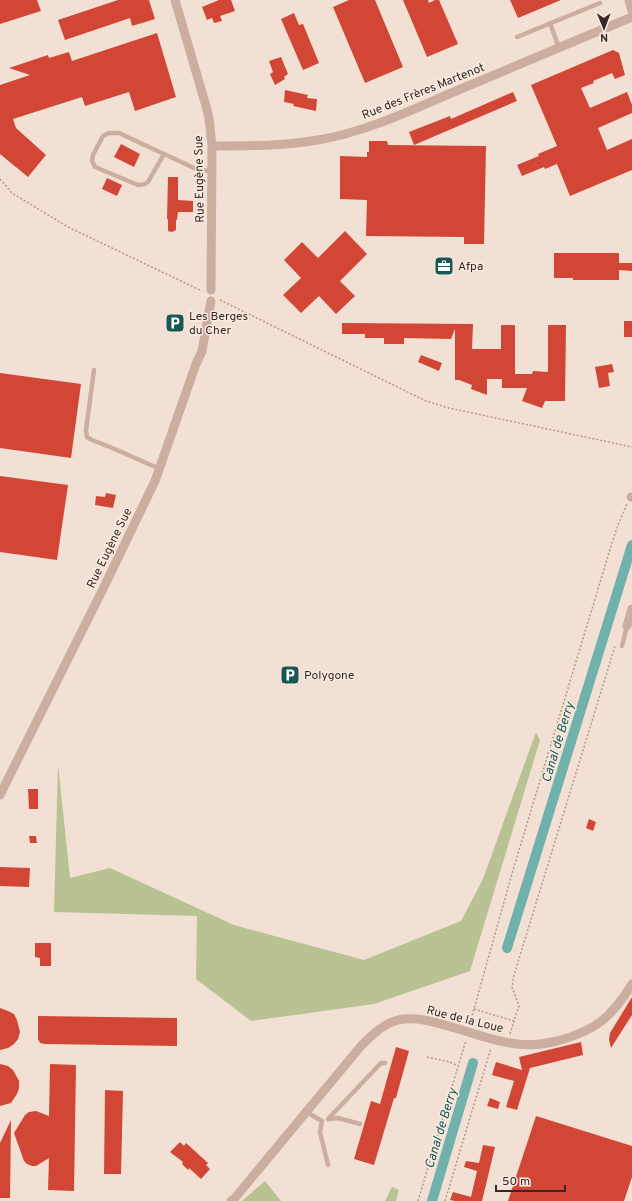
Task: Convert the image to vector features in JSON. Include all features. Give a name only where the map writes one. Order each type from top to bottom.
[{"type":"street","name":"Rue Eugène Sue","points":[[0,795],[103,589],[160,469],[196,364],[202,351],[211,296],[212,146],[206,106],[175,0]]},
{"type":"street","points":[[629,0],[632,11]]},
{"type":"street","name":"Rue des Frères Martenot","points":[[212,146],[248,146],[297,143],[340,136],[360,130],[426,104],[632,17]]},
{"type":"street","points":[[627,626],[632,609]]},
{"type":"street","name":"Rue de la Loue","points":[[231,1201],[361,1046],[374,1033],[385,1026],[397,1021],[412,1019],[442,1024],[516,1044],[530,1045],[550,1042],[582,1033],[592,1028],[607,1016],[632,984]]},
{"type":"lane","points":[[517,36],[600,3]]},
{"type":"lane","points":[[550,23],[560,48]]},
{"type":"lane","points":[[164,154],[148,182],[141,185],[95,167],[92,161],[102,136],[109,133],[119,133],[164,154],[194,168],[213,172]]},
{"type":"lane","points":[[94,370],[86,430],[87,437],[160,469]]},
{"type":"lane","points":[[622,646],[627,626]]},
{"type":"lane","points":[[328,1119],[381,1063],[386,1063]]},
{"type":"lane","points":[[306,1112],[322,1121],[338,1118],[360,1124]]},
{"type":"lane","points":[[322,1121],[320,1132],[328,1165]]},
{"type":"path","points":[[0,179],[12,192],[68,227],[426,401],[449,408],[632,447]]},
{"type":"path","points":[[418,1201],[468,1032],[513,870],[616,532],[626,507],[632,497]]},
{"type":"path","points":[[510,1035],[519,1006],[512,987],[514,975],[615,645]]},
{"type":"path","points":[[474,1009],[514,1021]]},
{"type":"path","points":[[445,1201],[493,1039]]},
{"type":"path","points":[[427,1057],[450,1062],[458,1066]]},
{"type":"green space","points":[[536,732],[540,740],[470,971],[374,1004],[251,1021],[196,979],[197,916],[54,912],[58,764],[70,878],[110,868],[234,925],[364,960],[461,921],[483,879]]},
{"type":"green space","points":[[265,1181],[281,1201],[242,1201]]},
{"type":"green space","points":[[392,1187],[399,1190],[396,1201],[385,1201]]},
{"type":"building","points":[[0,0],[37,0],[41,11],[0,24]]},
{"type":"building","points":[[118,0],[149,0],[155,19],[132,26],[130,18],[65,40],[58,20]]},
{"type":"building","points":[[219,0],[231,0],[235,11],[220,16],[222,21],[214,23],[212,18],[207,20],[202,7]]},
{"type":"building","points":[[349,0],[375,0],[403,67],[365,83],[333,7]]},
{"type":"building","points":[[403,0],[428,0],[429,3],[439,0],[458,44],[427,57]]},
{"type":"building","points":[[510,0],[561,0],[518,18]]},
{"type":"building","points":[[294,13],[299,25],[303,24],[319,63],[303,70],[281,19]]},
{"type":"building","points":[[157,33],[176,97],[135,111],[129,92],[85,106],[82,97],[13,119],[16,128],[46,155],[28,177],[0,154],[0,85],[30,75],[9,68],[48,55],[49,58],[69,52],[72,61]]},
{"type":"building","points":[[613,50],[619,53],[625,75],[615,79],[612,73],[581,88],[590,108],[627,92],[632,105],[632,113],[598,128],[607,150],[632,139],[632,170],[570,196],[557,164],[545,169],[544,167],[522,176],[517,165],[539,156],[538,154],[557,146],[531,85]]},
{"type":"building","points":[[281,57],[288,74],[284,77],[285,79],[275,85],[270,74],[273,72],[269,61]]},
{"type":"building","points":[[285,90],[308,95],[307,98],[317,99],[316,111],[293,106],[294,104],[284,102]]},
{"type":"building","points":[[513,92],[517,101],[414,145],[409,132],[450,116],[451,119]]},
{"type":"building","points":[[369,141],[387,141],[388,145],[486,146],[484,244],[464,244],[464,237],[366,236],[367,200],[340,199],[340,156],[367,157],[367,152],[369,152]]},
{"type":"building","points":[[121,144],[140,154],[134,167],[114,157]]},
{"type":"building","points":[[168,177],[178,177],[178,200],[193,201],[193,212],[178,212],[176,230],[172,232],[168,231],[167,219]]},
{"type":"building","points":[[107,178],[122,185],[117,196],[102,189]]},
{"type":"building","points":[[345,231],[367,254],[340,281],[355,296],[336,314],[319,296],[301,313],[283,295],[301,278],[284,260],[302,242],[318,258]]},
{"type":"building","points":[[554,253],[619,253],[619,263],[632,263],[632,271],[619,270],[619,280],[573,280],[573,278],[554,278]]},
{"type":"building","points":[[624,321],[632,321],[632,337],[624,337]]},
{"type":"building","points":[[342,323],[473,324],[472,349],[501,349],[501,325],[515,325],[515,374],[532,374],[533,371],[548,372],[548,325],[566,325],[565,401],[545,401],[542,408],[522,401],[527,388],[502,388],[502,379],[487,379],[487,395],[471,389],[472,385],[455,380],[455,329],[451,339],[404,338],[404,344],[384,344],[384,338],[365,338],[365,334],[342,334]]},
{"type":"building","points":[[421,355],[442,363],[439,371],[418,362]]},
{"type":"building","points":[[612,364],[614,372],[608,373],[610,386],[599,388],[595,367]]},
{"type":"building","points":[[0,373],[81,384],[71,458],[0,448]]},
{"type":"building","points":[[0,476],[68,485],[57,560],[0,552]]},
{"type":"building","points":[[106,493],[116,495],[113,508],[95,505],[96,496],[105,497]]},
{"type":"building","points":[[28,789],[38,789],[38,809],[29,809]]},
{"type":"building","points":[[589,819],[596,822],[593,831],[586,828]]},
{"type":"building","points":[[29,836],[36,836],[37,843],[30,843]]},
{"type":"building","points":[[0,867],[30,868],[29,887],[0,886]]},
{"type":"building","points":[[35,943],[51,943],[51,966],[40,966],[40,958],[35,957]]},
{"type":"building","points":[[632,997],[632,1015],[611,1048],[609,1040],[610,1033]]},
{"type":"building","points":[[0,1008],[14,1014],[20,1032],[18,1039],[14,1044],[8,1048],[0,1050]]},
{"type":"building","points":[[38,1016],[177,1018],[177,1046],[40,1043],[38,1039]]},
{"type":"building","points":[[581,1042],[583,1055],[530,1068],[517,1110],[506,1107],[514,1081],[492,1075],[496,1062],[522,1070],[519,1057]]},
{"type":"building","points":[[396,1047],[409,1051],[396,1098],[394,1098],[374,1165],[354,1159],[371,1101],[380,1104]]},
{"type":"building","points":[[0,1064],[8,1066],[13,1070],[19,1081],[19,1088],[11,1103],[0,1106]]},
{"type":"building","points":[[50,1064],[76,1065],[74,1191],[48,1190],[49,1158],[36,1166],[27,1164],[24,1161],[14,1133],[25,1115],[29,1112],[36,1111],[49,1116]]},
{"type":"building","points":[[105,1090],[123,1091],[121,1174],[104,1174]]},
{"type":"building","points":[[490,1098],[500,1102],[498,1109],[487,1106]]},
{"type":"building","points":[[536,1116],[632,1146],[632,1177],[624,1201],[508,1201]]},
{"type":"building","points":[[11,1120],[10,1198],[0,1198],[0,1143]]},
{"type":"building","points":[[180,1142],[184,1146],[186,1143],[208,1163],[206,1165],[210,1169],[201,1179],[189,1168],[188,1170],[182,1164],[183,1162],[170,1152]]},
{"type":"building","points":[[483,1145],[495,1147],[482,1201],[450,1200],[453,1192],[471,1197],[477,1171],[464,1167],[466,1161],[479,1163]]},
{"type":"waterway","name":"Canal de Berry","points":[[507,948],[632,545]]},
{"type":"waterway","name":"Canal de Berry","points":[[432,1201],[473,1063]]},
{"type":"place","name":"Afpa","points":[[444,266]]},
{"type":"place","name":"Les Berges du Cher","points":[[175,323]]},
{"type":"place","name":"Polygone","points":[[290,675]]}]
